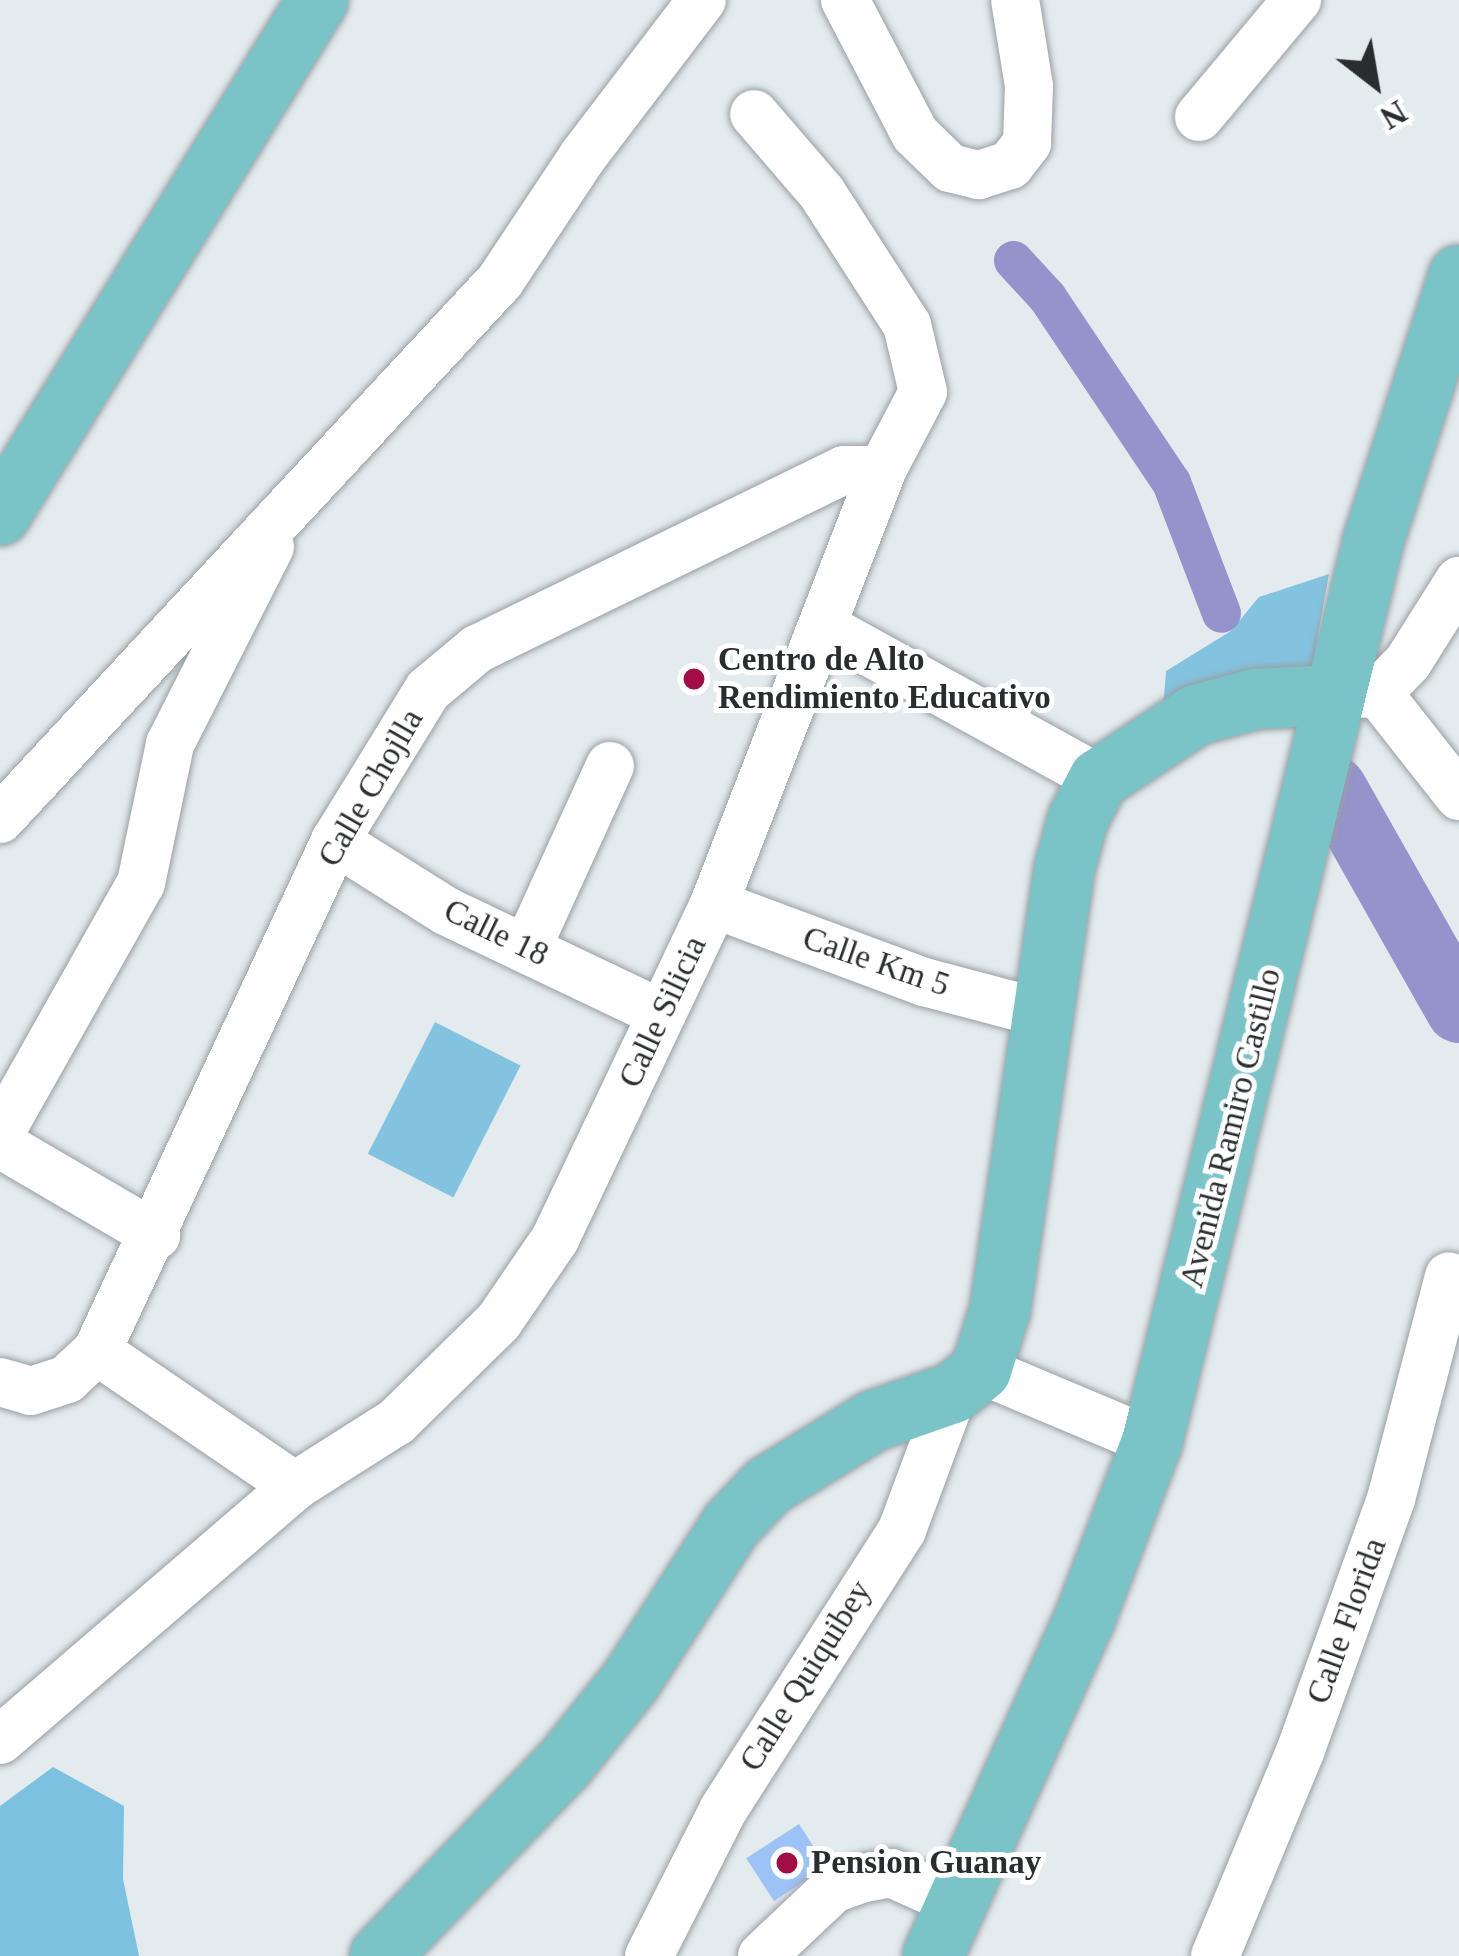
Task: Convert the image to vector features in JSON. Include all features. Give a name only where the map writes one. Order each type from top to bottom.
[{"type":"main road","points":[[0,515],[318,0]]},
{"type":"main road","name":"Avenida Ramiro Castillo","points":[[933,1956],[1085,1618],[1152,1442],[1356,694],[1402,433],[1459,276]]},
{"type":"main road","points":[[380,1956],[565,1762],[629,1682],[730,1525],[768,1486],[873,1420],[967,1382],[1000,1310],[1064,870],[1078,819],[1099,779],[1196,715],[1256,699],[1356,694]]},
{"type":"street","points":[[0,819],[500,281],[583,155],[702,0]]},
{"type":"street","points":[[845,0],[915,134],[950,168],[979,175],[1010,165],[1027,143],[1029,86],[1015,0]]},
{"type":"street","points":[[1199,117],[1297,0]]},
{"type":"street","name":"Calle Silicia","points":[[0,1740],[296,1486],[396,1422],[499,1321],[555,1239],[714,904],[826,628],[882,470],[923,392],[915,346],[822,193],[754,114]]},
{"type":"street","name":"Calle Chojlla","points":[[98,1351],[156,1235],[335,841],[428,691],[478,649],[844,470],[882,470]]},
{"type":"street","points":[[0,1133],[142,883],[170,744],[281,521]]},
{"type":"street","points":[[1459,581],[1408,662],[1356,694],[1459,796]]},
{"type":"street","points":[[826,628],[1099,779]]},
{"type":"street","points":[[527,948],[610,766]]},
{"type":"street","name":"Calle 18","points":[[335,841],[446,911],[662,1013]]},
{"type":"street","name":"Calle Km 5","points":[[714,904],[924,982],[1041,1013]]},
{"type":"street","points":[[0,1144],[156,1235]]},
{"type":"street","name":"Calle Florida","points":[[1215,1956],[1301,1749],[1391,1499],[1449,1276]]},
{"type":"street","points":[[0,1382],[31,1391],[67,1379],[98,1351],[296,1486]]},
{"type":"street","points":[[967,1382],[1152,1442]]},
{"type":"street","name":"Calle Quiquibey","points":[[649,1956],[723,1810],[902,1530],[967,1382]]},
{"type":"street","points":[[762,1956],[833,1889],[860,1879],[891,1873],[958,1903]]},
{"type":"shaded area","points":[[1329,574],[1312,668],[1163,710],[1166,671],[1231,631],[1259,597]]},
{"type":"shaded area","points":[[435,1022],[521,1066],[453,1197],[368,1154]]},
{"type":"shaded area","points":[[53,1767],[124,1806],[123,1879],[139,1956],[0,1956],[0,1806]]},
{"type":"building","name":"Pension Guanay","points":[[799,1824],[827,1867],[774,1901],[746,1858]]},
{"type":"waterway","points":[[1013,260],[1047,297],[1171,482],[1221,613]]},
{"type":"waterway","points":[[1334,789],[1459,1010]]},
{"type":"place","name":"Centro de Alto Rendimiento Educativo","points":[[694,679]]},
{"type":"place","name":"Pension Guanay","points":[[787,1863]]}]
